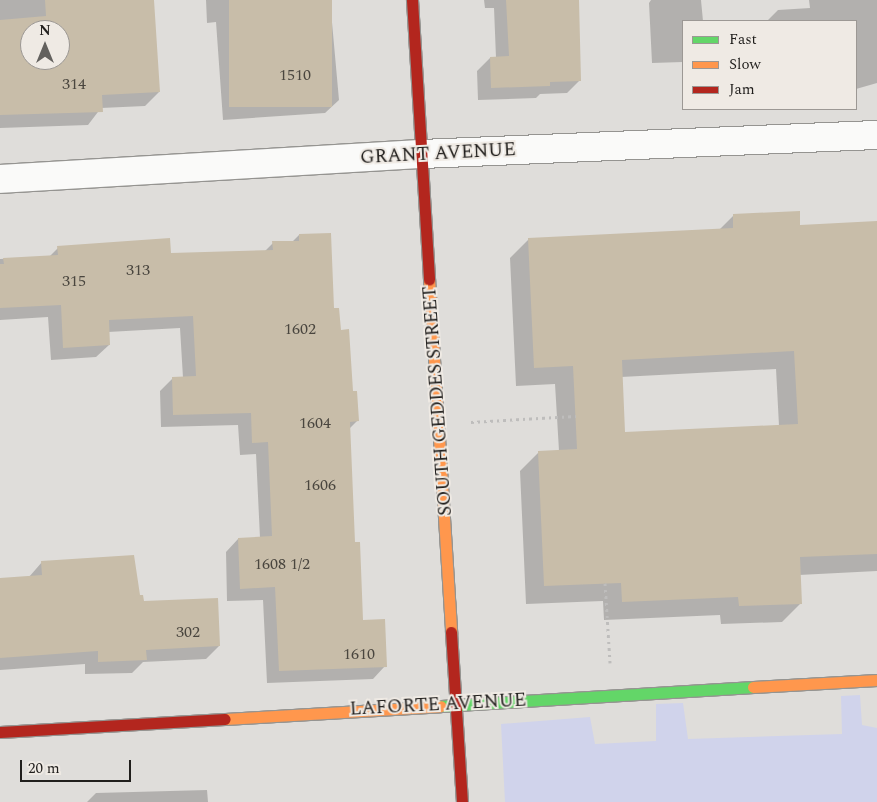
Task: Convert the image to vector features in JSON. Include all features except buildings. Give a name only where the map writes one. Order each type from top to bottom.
[{"type":"street","name":"SOUTH GEDDES STREET","points":[[412,0],[462,802]]},
{"type":"street","name":"GRANT AVENUE","points":[[0,179],[422,154],[877,136]]},
{"type":"street","name":"LAFORTE AVENUE","points":[[0,732],[456,703],[877,680]]},
{"type":"path","points":[[439,424],[576,416]]},
{"type":"path","points":[[605,583],[612,695]]},
{"type":"shaded area","points":[[860,695],[862,725],[877,728],[877,802],[505,802],[501,724],[590,717],[595,744],[656,741],[656,704],[683,703],[688,739],[842,734],[841,696]]},
{"type":"traffic: fast","points":[[441,706],[753,687]]},
{"type":"traffic: slow","points":[[429,279],[451,632]]},
{"type":"traffic: slow","points":[[753,687],[877,680]]},
{"type":"traffic: slow","points":[[225,719],[441,706]]},
{"type":"traffic: jam","points":[[412,0],[429,279]]},
{"type":"traffic: jam","points":[[451,632],[462,802]]},
{"type":"traffic: jam","points":[[0,732],[225,719]]}]
